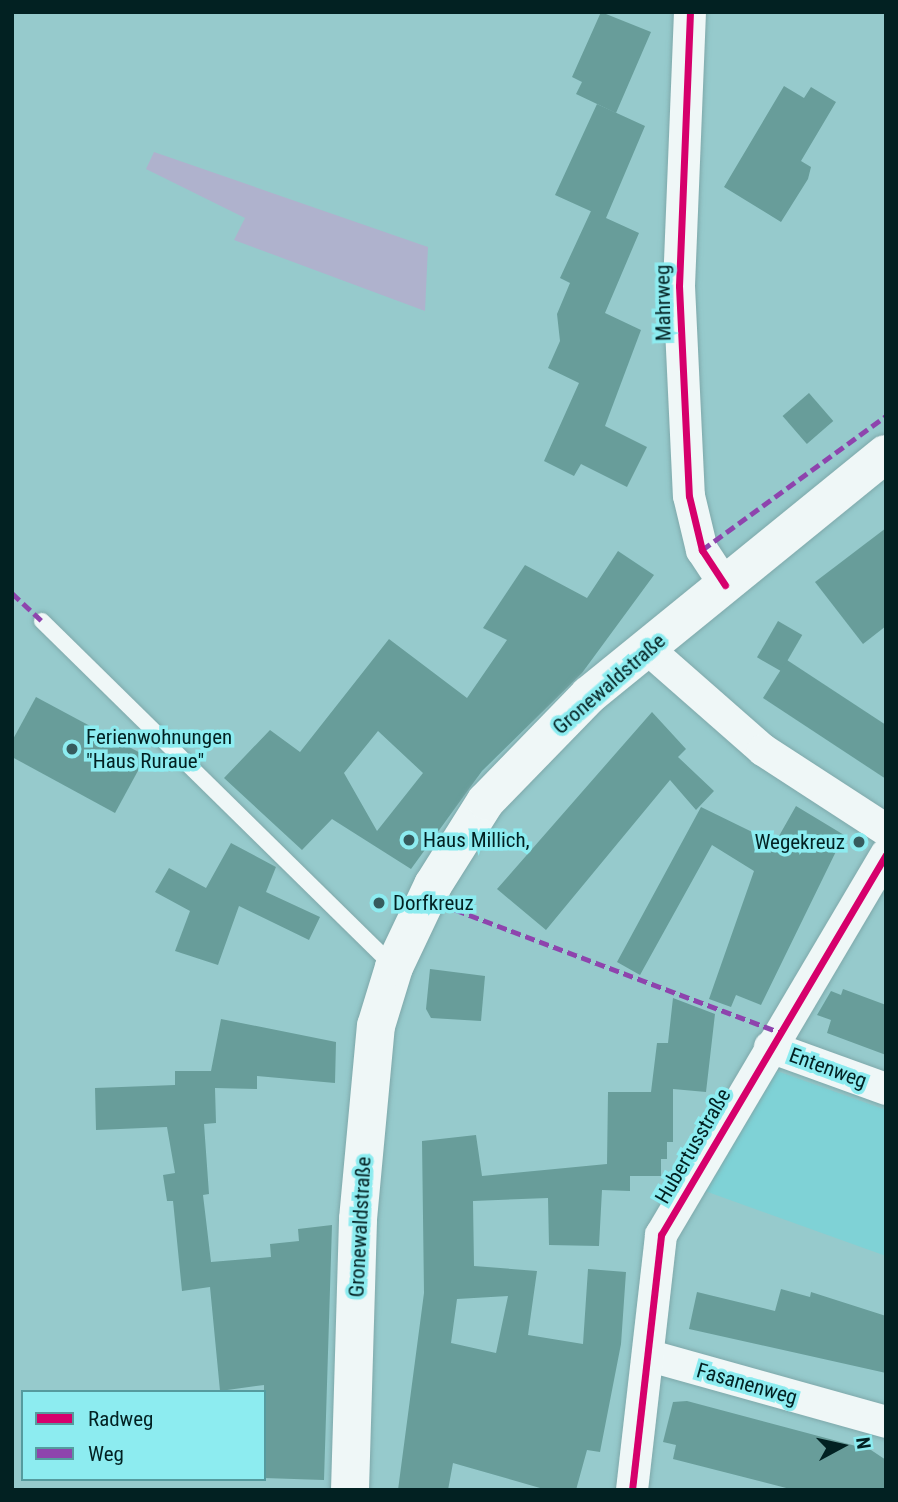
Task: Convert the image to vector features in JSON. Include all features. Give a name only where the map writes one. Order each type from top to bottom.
[{"type":"main road","name":"Gronewaldstraße","points":[[350,1490],[358,1219],[376,1026],[394,967],[433,885],[486,801],[589,695],[886,454]]},
{"type":"street","name":"Mahrweg","points":[[690,12],[679,285],[689,496],[702,550],[725,585]]},
{"type":"street","points":[[648,649],[763,750],[886,831]]},
{"type":"street","name":"Hubertusstraße","points":[[632,1490],[650,1356],[661,1236],[886,854]]},
{"type":"street","name":"Entenweg","points":[[770,1047],[886,1089]]},
{"type":"street","name":"Fasanenweg","points":[[650,1356],[886,1422]]},
{"type":"lane","points":[[42,621],[394,967]]},
{"type":"shaded area","points":[[154,152],[428,247],[425,311],[234,240],[245,218],[146,169]]},
{"type":"shaded area","points":[[777,1071],[886,1110],[886,1256],[705,1191]]},
{"type":"building","points":[[601,12],[651,32],[616,113],[576,94],[582,82],[572,77]]},
{"type":"building","points":[[784,86],[804,98],[811,87],[836,102],[801,161],[811,167],[808,179],[781,222],[724,187]]},
{"type":"building","points":[[597,104],[645,126],[606,218],[639,233],[605,313],[641,330],[605,426],[647,447],[627,487],[581,464],[574,476],[544,461],[579,383],[548,368],[560,341],[557,314],[570,283],[560,278],[591,211],[555,195]]},
{"type":"building","points":[[809,393],[833,421],[807,444],[783,416]]},
{"type":"building","points":[[886,528],[886,626],[863,644],[815,582]]},
{"type":"building","points":[[618,551],[654,575],[582,673],[482,771],[411,869],[332,819],[302,850],[224,778],[270,730],[300,752],[389,639],[467,698],[507,640],[483,628],[525,565],[587,598]],"holes":[[[378,731],[423,773],[377,831],[344,773]]]},
{"type":"building","points":[[778,621],[802,635],[781,671],[757,657]]},
{"type":"building","points":[[787,660],[886,725],[886,779],[763,698]]},
{"type":"building","name":"Ferienwohnungen \"Haus Ruraue\"","points":[[36,697],[146,756],[115,813],[12,757],[12,741]]},
{"type":"building","points":[[652,712],[686,749],[678,757],[714,791],[696,810],[670,780],[546,930],[497,889]]},
{"type":"building","points":[[796,806],[844,835],[761,1005],[736,995],[731,1007],[709,999],[754,871],[712,845],[640,975],[617,962],[701,807],[775,843]]},
{"type":"building","points":[[231,843],[276,867],[266,892],[320,917],[309,940],[239,906],[218,965],[175,951],[190,911],[155,892],[169,868],[206,888]]},
{"type":"building","points":[[430,969],[485,976],[481,1021],[431,1018],[426,1009]]},
{"type":"building","points":[[843,989],[886,1005],[886,1055],[827,1033],[831,1020],[817,1015],[831,991],[841,995]]},
{"type":"building","points":[[673,998],[715,1014],[706,1092],[673,1089],[673,1142],[667,1142],[667,1159],[661,1159],[661,1176],[630,1176],[630,1191],[602,1190],[599,1246],[549,1245],[548,1198],[473,1201],[474,1266],[537,1271],[528,1335],[583,1344],[588,1269],[626,1272],[621,1344],[600,1452],[587,1450],[576,1490],[547,1490],[453,1463],[448,1490],[398,1490],[424,1293],[422,1141],[476,1135],[482,1176],[607,1164],[608,1092],[651,1092],[657,1043],[668,1043]],"holes":[[[508,1296],[496,1353],[451,1343],[457,1299]]]},
{"type":"building","points":[[221,1019],[336,1042],[335,1083],[257,1076],[257,1089],[215,1088],[216,1123],[204,1124],[209,1194],[203,1195],[211,1262],[271,1257],[270,1244],[299,1241],[298,1229],[332,1225],[324,1480],[266,1478],[264,1385],[220,1390],[210,1287],[182,1291],[173,1201],[167,1201],[163,1175],[175,1173],[167,1127],[96,1130],[95,1088],[175,1085],[175,1071],[211,1071]]},
{"type":"building","points":[[781,1289],[810,1297],[811,1292],[886,1316],[886,1373],[689,1329],[697,1292],[775,1311]]},
{"type":"building","points":[[687,1401],[871,1450],[886,1460],[886,1490],[794,1490],[673,1459],[676,1445],[663,1442],[673,1402]]},
{"type":"marked path","points":[[702,550],[886,416]]},
{"type":"marked path","points":[[12,593],[42,621]]},
{"type":"marked path","points":[[427,899],[779,1032]]},
{"type":"cycle path","points":[[690,12],[679,286],[689,496],[702,550],[725,585]]},
{"type":"cycle path","points":[[632,1490],[661,1235],[886,854]]},
{"type":"place","name":"Ferienwohnungen \"Haus Ruraue\"","points":[[72,749]]},
{"type":"place","name":"Haus Millich,","points":[[409,840]]},
{"type":"place","name":"Wegekreuz","points":[[859,842]]},
{"type":"place","name":"Dorfkreuz","points":[[379,903]]}]
